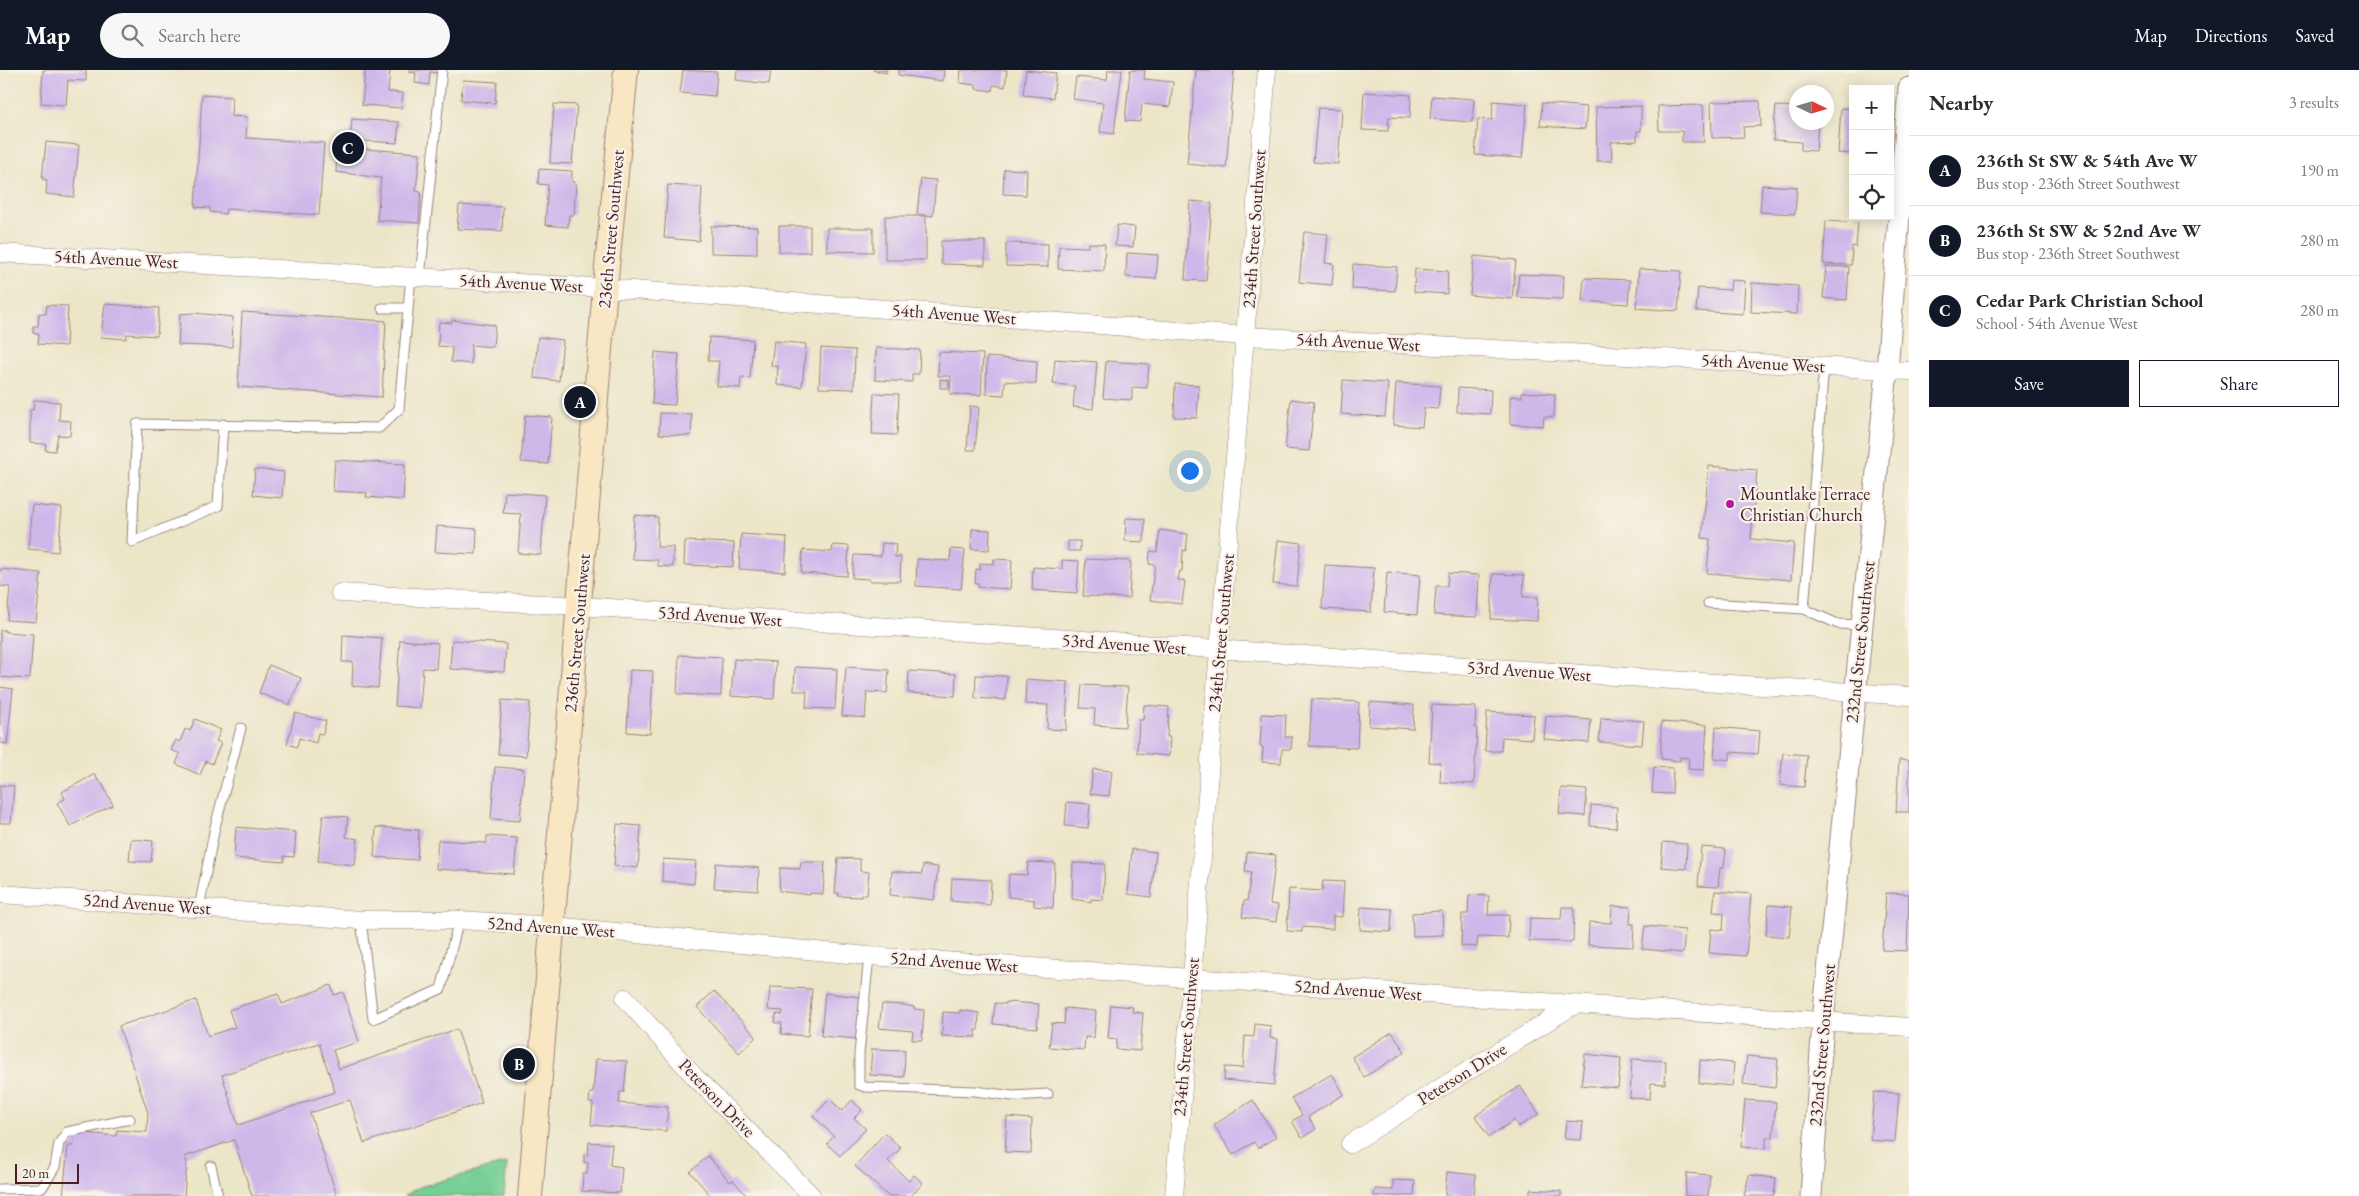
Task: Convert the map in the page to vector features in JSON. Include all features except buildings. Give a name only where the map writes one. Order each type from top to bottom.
[{"type":"main road","name":"236th Street Southwest","points":[[530,1196],[605,288],[626,70]]},
{"type":"street","name":"234th Street Southwest","points":[[1174,1196],[1267,70]]},
{"type":"street","name":"232nd Street Southwest","points":[[1811,1196],[1823,1022],[1887,370],[1909,88]]},
{"type":"street","name":"54th Avenue West","points":[[0,253],[605,288],[1246,336],[1909,371]]},
{"type":"street","name":"53rd Avenue West","points":[[340,592],[580,606],[1909,696]]},
{"type":"street","name":"52nd Avenue West","points":[[0,894],[362,920],[460,920],[553,926],[869,956],[1909,1027]]},
{"type":"street","name":"Peterson Drive","points":[[625,998],[695,1077],[812,1196]]},
{"type":"street","name":"Peterson Drive","points":[[1350,1144],[1574,1005]]},
{"type":"lane","points":[[223,424],[218,506],[132,542],[137,424],[223,424],[379,428],[399,409],[408,308],[415,277],[442,70]]},
{"type":"lane","points":[[382,308],[408,308]]},
{"type":"lane","points":[[1804,609],[1824,366]]},
{"type":"lane","points":[[1708,603],[1804,609],[1838,624],[1862,625]]},
{"type":"lane","points":[[199,908],[215,827],[240,728]]},
{"type":"lane","points":[[362,920],[373,1020],[441,988],[460,920]]},
{"type":"lane","points":[[869,956],[859,1054],[859,1085],[864,1087],[975,1092],[1013,1096],[1048,1094]]},
{"type":"lane","points":[[0,1189],[43,1192],[55,1167],[59,1143],[67,1132],[130,1119]]},
{"type":"lane","points":[[211,1166],[218,1196]]},
{"type":"green space","points":[[507,1163],[504,1196],[404,1196],[419,1187]]},
{"type":"place","name":"Cedar Park Christian School","points":[[348,148]]},
{"type":"place","name":"236th St SW & 54th Ave W","points":[[580,402]]},
{"type":"place","name":"Mountlake Terrace Christian Church","points":[[1730,504]]},
{"type":"place","name":"236th St SW & 52nd Ave W","points":[[519,1064]]}]
